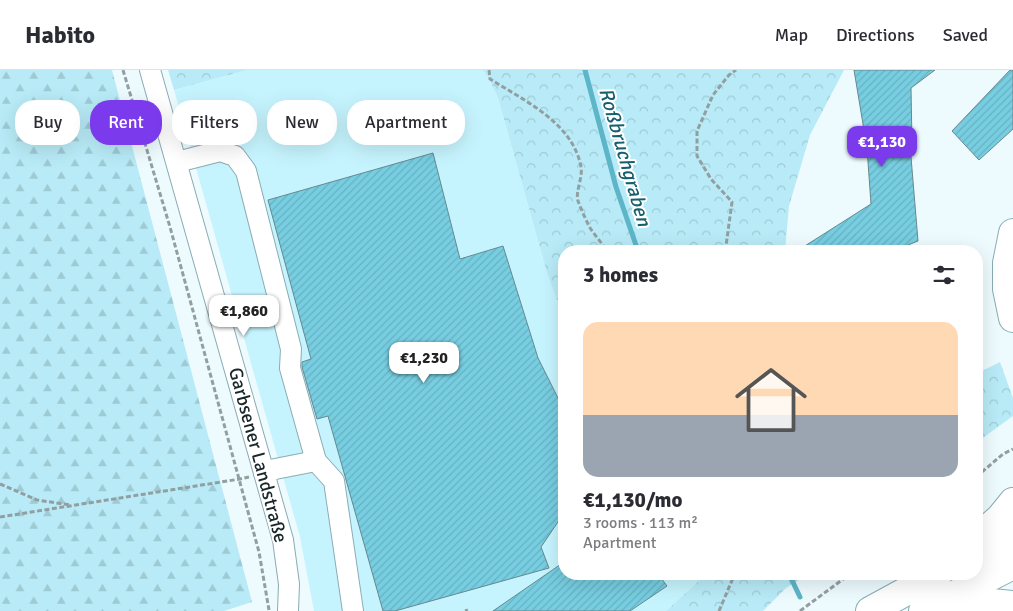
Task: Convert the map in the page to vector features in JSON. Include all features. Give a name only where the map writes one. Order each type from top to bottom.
[{"type":"highway","points":[[1013,233],[1007,263],[1007,289],[1013,318]]},
{"type":"highway","points":[[983,533],[1000,518],[1013,502]]},
{"type":"highway","points":[[983,551],[1013,536]]},
{"type":"highway","points":[[923,611],[1013,565]]},
{"type":"highway","points":[[870,611],[927,580]]},
{"type":"highway","points":[[930,611],[982,602],[1013,605]]},
{"type":"street","name":"Garbsener Landstraße","points":[[150,70],[284,540],[289,584],[288,611]]},
{"type":"street","points":[[177,162],[220,151],[235,156],[246,172],[291,348],[290,368],[316,461],[334,481],[353,611]]},
{"type":"street","points":[[264,473],[282,467],[316,461]]},
{"type":"path","points":[[123,70],[170,227],[240,479],[259,552],[269,611]]},
{"type":"path","points":[[489,70],[490,80],[545,114],[560,127],[575,149],[582,169],[577,198],[590,226],[603,245]]},
{"type":"path","points":[[726,245],[732,202],[711,179],[697,156],[697,131],[713,95],[729,75],[736,70]]},
{"type":"path","points":[[983,471],[1003,454],[1013,449]]},
{"type":"path","points":[[0,517],[240,479]]},
{"type":"path","points":[[0,484],[36,500],[76,505]]},
{"type":"path","points":[[719,611],[732,580]]},
{"type":"path","points":[[800,611],[842,580]]},
{"type":"shaded area","points":[[247,70],[483,70],[498,98],[547,273],[558,301],[558,580],[700,580],[666,611],[314,611],[300,537],[190,145],[257,145],[257,100],[177,100],[174,90]]},
{"type":"green space","points":[[0,70],[112,70],[120,100],[90,100],[90,145],[132,145],[252,602],[224,611],[0,611]]},
{"type":"green space","points":[[168,70],[247,70],[174,90]]},
{"type":"green space","points":[[483,70],[844,70],[810,135],[789,206],[786,245],[558,245],[558,302],[547,273],[498,98]]},
{"type":"green space","points":[[1000,362],[1013,398],[1013,416],[983,438],[983,370]]},
{"type":"green space","points":[[700,580],[799,580],[786,588],[763,611],[666,611]]},
{"type":"building","points":[[854,70],[935,70],[911,88],[912,145],[910,145],[918,241],[908,245],[806,245],[871,204],[867,148]]},
{"type":"building","points":[[1010,70],[1013,70],[1013,129],[979,160],[952,131]]},
{"type":"building","points":[[433,153],[460,259],[503,246],[538,358],[558,398],[558,522],[541,547],[549,568],[395,611],[383,611],[328,416],[317,419],[302,367],[302,362],[311,359],[268,200]]},
{"type":"building","points":[[558,566],[558,580],[662,580],[667,586],[630,611],[493,611]]},
{"type":"waterway","name":"Roßbruchgraben","points":[[585,70],[616,187],[636,245]]},
{"type":"waterway","name":"Roßbruchgraben","points":[[792,580],[800,597]]}]
